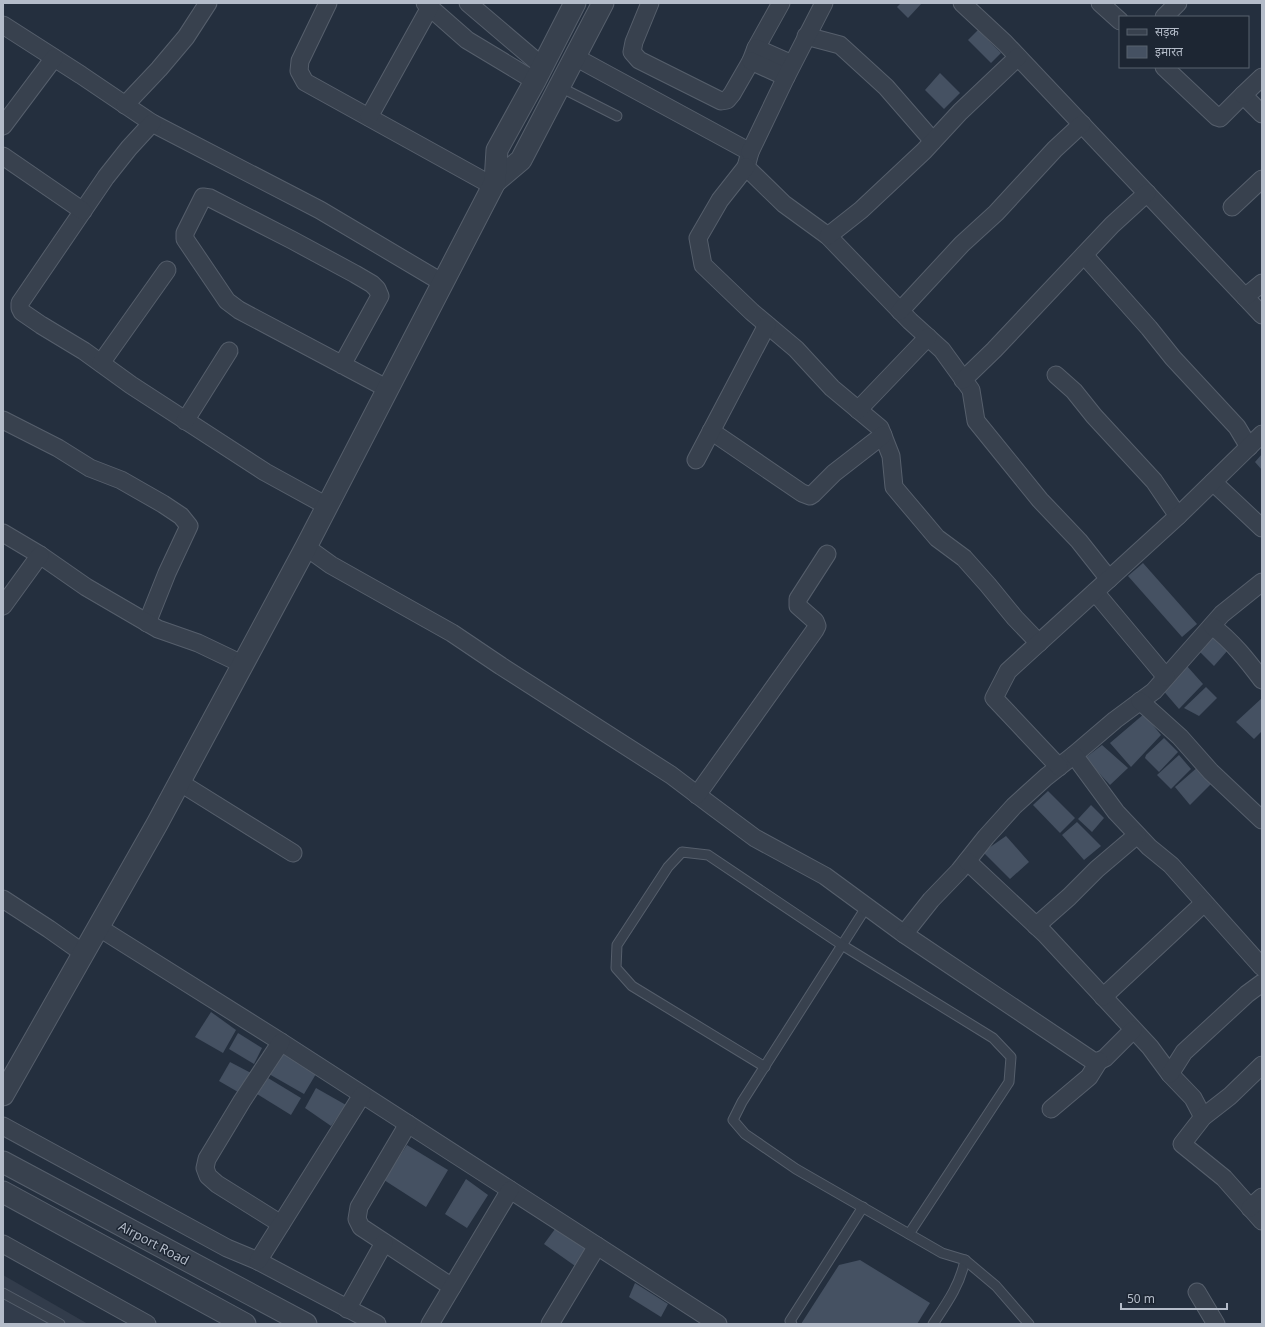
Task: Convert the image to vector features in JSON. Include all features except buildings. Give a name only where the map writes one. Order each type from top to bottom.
[{"type":"street","points":[[125,104],[159,69],[186,37],[208,3]]},
{"type":"street","points":[[328,3],[300,61],[299,71],[305,82],[494,184]]},
{"type":"street","points":[[468,3],[538,74]]},
{"type":"street","points":[[494,184],[497,150],[575,3]]},
{"type":"street","points":[[3,1095],[179,782],[306,547],[494,184],[521,160],[603,3]]},
{"type":"street","points":[[646,5],[632,52],[639,60],[721,101],[726,100],[732,94],[781,3]]},
{"type":"street","points":[[824,3],[789,70],[748,160],[720,200],[698,238],[703,265],[796,349],[832,388],[880,428],[891,456],[894,487],[938,538],[964,558],[1015,618],[1039,643]]},
{"type":"street","points":[[962,3],[1005,43],[1262,315]]},
{"type":"street","points":[[1100,3],[1119,20]]},
{"type":"street","points":[[1165,16],[1178,3]]},
{"type":"street","points":[[369,117],[427,5],[467,40],[538,74]]},
{"type":"street","points":[[3,25],[152,123],[320,210],[443,283]]},
{"type":"street","points":[[806,36],[840,45],[886,87],[933,141]]},
{"type":"street","points":[[754,54],[789,70]]},
{"type":"street","points":[[575,57],[748,160],[784,204],[828,236],[900,311],[942,350],[971,390],[976,421],[1040,500],[1079,542],[1109,579]]},
{"type":"street","points":[[828,236],[861,210],[1018,57]]},
{"type":"street","points":[[3,126],[54,58]]},
{"type":"street","points":[[1165,68],[1217,117],[1220,118],[1262,77]]},
{"type":"street","points":[[1243,95],[1262,114]]},
{"type":"street","points":[[152,123],[110,171],[20,303],[20,308],[22,312],[84,351],[185,421],[265,472],[327,506]]},
{"type":"street","points":[[900,311],[962,244],[996,213],[1055,149],[1082,124]]},
{"type":"street","points":[[3,156],[83,211]]},
{"type":"street","points":[[1232,207],[1262,178]]},
{"type":"street","points":[[963,380],[994,350],[1112,225],[1147,193]]},
{"type":"street","points":[[342,365],[380,296],[377,289],[366,281],[292,240],[210,198],[203,197],[185,233],[185,239],[227,301],[239,310],[342,365],[388,389]]},
{"type":"street","points":[[1084,254],[1149,328],[1173,358],[1237,427],[1250,447]]},
{"type":"street","points":[[101,363],[168,270]]},
{"type":"street","points":[[1245,297],[1262,283]]},
{"type":"street","points":[[696,460],[767,324]]},
{"type":"street","points":[[858,410],[928,337]]},
{"type":"street","points":[[185,421],[229,351]]},
{"type":"street","points":[[1056,375],[1074,391],[1094,416],[1154,481],[1178,516]]},
{"type":"street","points":[[3,420],[58,448],[90,468],[121,480],[182,516],[189,526],[167,573],[147,623]]},
{"type":"street","points":[[711,431],[802,493],[810,496],[834,474],[883,435]]},
{"type":"street","points":[[1059,767],[994,698],[1008,671],[1178,516],[1262,434]]},
{"type":"street","points":[[1213,482],[1262,528]]},
{"type":"street","points":[[3,533],[40,555],[86,587],[147,623],[158,629],[198,643],[242,664]]},
{"type":"street","points":[[306,547],[331,565],[452,633],[671,775],[756,838],[825,876],[904,934],[1093,1061],[1100,1061]]},
{"type":"street","points":[[697,795],[815,630],[817,626],[814,621],[798,606],[798,599],[827,554]]},
{"type":"street","points":[[3,606],[40,555]]},
{"type":"street","points":[[904,934],[931,900],[1014,806],[1115,720],[1154,691],[1222,614],[1262,582]]},
{"type":"street","points":[[1095,592],[1166,677]]},
{"type":"street","points":[[1212,626],[1224,635],[1262,680]]},
{"type":"street","points":[[1140,701],[1180,737],[1211,772],[1262,820]]},
{"type":"street","points":[[1074,755],[1116,812],[1149,847],[1171,865],[1262,967]]},
{"type":"street","points":[[179,782],[293,854]]},
{"type":"street","points":[[1036,926],[1069,897],[1097,869],[1137,835]]},
{"type":"street","points":[[967,861],[1036,926],[1103,996],[1150,1047],[1170,1074],[1193,1098],[1203,1117]]},
{"type":"street","points":[[3,899],[83,953]]},
{"type":"street","points":[[1103,996],[1204,903]]},
{"type":"street","points":[[98,927],[281,1042],[718,1324]]},
{"type":"street","points":[[1170,1074],[1184,1052],[1247,994],[1262,983]]},
{"type":"street","points":[[1050,1109],[1088,1077],[1100,1061],[1134,1030]]},
{"type":"street","points":[[281,1042],[242,1101],[207,1159],[205,1168],[208,1176],[217,1184],[281,1224]]},
{"type":"street","points":[[1262,1065],[1230,1096],[1203,1117],[1182,1144],[1256,1202],[1262,1222]]},
{"type":"street","points":[[258,1261],[362,1095]]},
{"type":"street","points":[[408,1124],[360,1207],[357,1219],[361,1228],[452,1287]]},
{"type":"street","points":[[3,1126],[227,1248],[258,1261],[377,1324]]},
{"type":"street","name":"Airport Road","points":[[3,1162],[306,1324]]},
{"type":"street","points":[[430,1324],[510,1190]]},
{"type":"street","points":[[3,1192],[245,1324]]},
{"type":"street","points":[[347,1309],[384,1243]]},
{"type":"street","points":[[3,1244],[147,1324]]},
{"type":"street","points":[[550,1324],[598,1246]]},
{"type":"street","points":[[1196,1292],[1216,1324]]},
{"type":"lane","points":[[560,87],[617,116]]},
{"type":"lane","points":[[765,1067],[632,986],[616,968],[618,945],[668,867],[682,852],[708,855],[842,945],[993,1038],[1011,1057],[1009,1082],[909,1234]]},
{"type":"lane","points":[[867,906],[742,1102],[733,1120],[745,1134],[796,1169],[942,1253],[965,1260],[996,1286],[1029,1324]]},
{"type":"lane","points":[[792,1324],[790,1321],[863,1207]]},
{"type":"lane","points":[[933,1324],[954,1293],[962,1275],[965,1260]]},
{"type":"lane","points":[[3,1293],[60,1324]]},
{"type":"shaded area","points":[[3,1275],[88,1324],[3,1324]]}]
